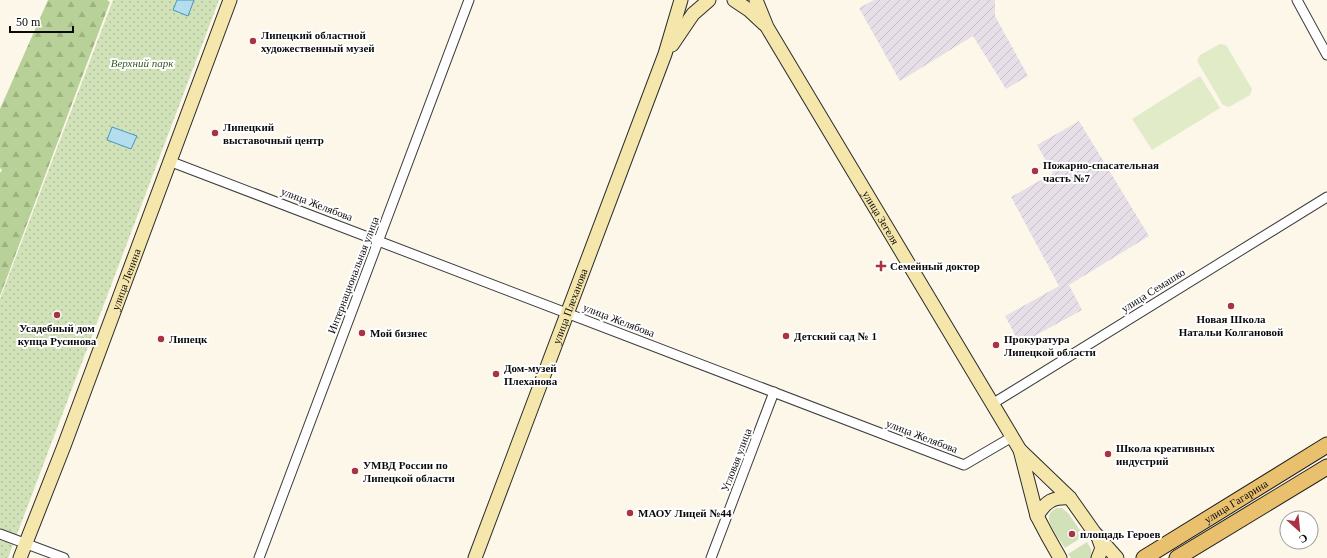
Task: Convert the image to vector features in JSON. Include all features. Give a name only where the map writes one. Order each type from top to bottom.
[{"type":"main road","name":"улица Ленина","points":[[20,558],[64,446],[230,0]]},
{"type":"main road","name":"улица Плеханова","points":[[474,558],[665,54],[681,0]]},
{"type":"main road","name":"улица Плеханова","points":[[665,54],[694,14],[709,0]]},
{"type":"main road","name":"улица Зегеля","points":[[734,0],[749,10],[767,26]]},
{"type":"main road","name":"улица Зегеля","points":[[756,0],[767,26],[1020,450]]},
{"type":"main road","name":"улица Гагарина","points":[[1144,558],[1327,445]]},
{"type":"main road","points":[[1020,450],[1070,498],[1098,536],[1117,558]]},
{"type":"main road","points":[[1020,450],[1038,516],[1054,558]]},
{"type":"main road","name":"улица Гагарина","points":[[1178,558],[1327,467]]},
{"type":"main road","points":[[1038,516],[1042,507],[1050,500],[1060,497],[1070,498]]},
{"type":"main road","points":[[1046,535],[1060,558]]},
{"type":"main road","points":[[1098,536],[1102,548],[1098,558]]},
{"type":"street","name":"Интернациональная улица","points":[[259,558],[469,0]]},
{"type":"street","points":[[1297,0],[1327,55]]},
{"type":"street","name":"улица Желябова","points":[[169,161],[964,465],[1012,437]]},
{"type":"street","name":"улица Семашко","points":[[992,404],[1327,197]]},
{"type":"street","name":"Угловая улица","points":[[711,558],[774,392]]},
{"type":"street","points":[[0,534],[64,558]]},
{"type":"shaded area","points":[[874,0],[995,0],[995,16],[1028,76],[1006,89],[973,36],[900,81],[859,8]]},
{"type":"shaded area","points":[[1079,121],[1149,236],[1069,285],[1082,310],[1020,344],[1005,316],[1059,286],[1011,197],[1053,173],[1037,145]]},
{"type":"green space","points":[[48,0],[107,0],[110,2],[0,296],[0,173],[2,170],[0,168],[0,109]]},
{"type":"green space","name":"Верхний парк","points":[[113,0],[219,0],[8,558],[0,558],[0,299]]},
{"type":"green space","points":[[1220,44],[1226,45],[1252,89],[1250,95],[1229,107],[1223,105],[1197,61],[1200,55]]},
{"type":"green space","points":[[1200,76],[1220,108],[1152,150],[1132,119]]},
{"type":"green space","points":[[1056,508],[1062,508],[1068,513],[1084,536],[1065,548],[1054,532],[1049,519],[1050,513]]},
{"type":"green space","points":[[1087,542],[1091,549],[1092,558],[1071,558],[1068,554]]},
{"type":"water","points":[[177,0],[194,0],[188,16],[173,10]]},
{"type":"water","points":[[112,127],[137,136],[131,149],[107,140]]},
{"type":"place","name":"Липецкий областной художественный музей","points":[[253,41]]},
{"type":"place","name":"Липецкий выставочный центр","points":[[215,133]]},
{"type":"place","name":"Пожарно-спасательная часть №7","points":[[1035,171]]},
{"type":"place","name":"Семейный доктор","points":[[881,266]]},
{"type":"place","name":"Новая Школа Натальи Колгановой","points":[[1231,306]]},
{"type":"place","name":"Усадебный дом купца Русинова","points":[[57,315]]},
{"type":"place","name":"Мой бизнес","points":[[362,333]]},
{"type":"place","name":"Детский сад № 1","points":[[786,336]]},
{"type":"place","name":"Липецк","points":[[161,339]]},
{"type":"place","name":"Прокуратура Липецкой области","points":[[996,345]]},
{"type":"place","name":"Дом-музей Плеханова","points":[[496,374]]},
{"type":"place","name":"Школа креативных индустрий","points":[[1108,454]]},
{"type":"place","name":"УМВД России по Липецкой области","points":[[355,471]]},
{"type":"place","name":"МАОУ Лицей №44","points":[[630,513]]},
{"type":"place","name":"площадь Героев","points":[[1072,534]]}]
